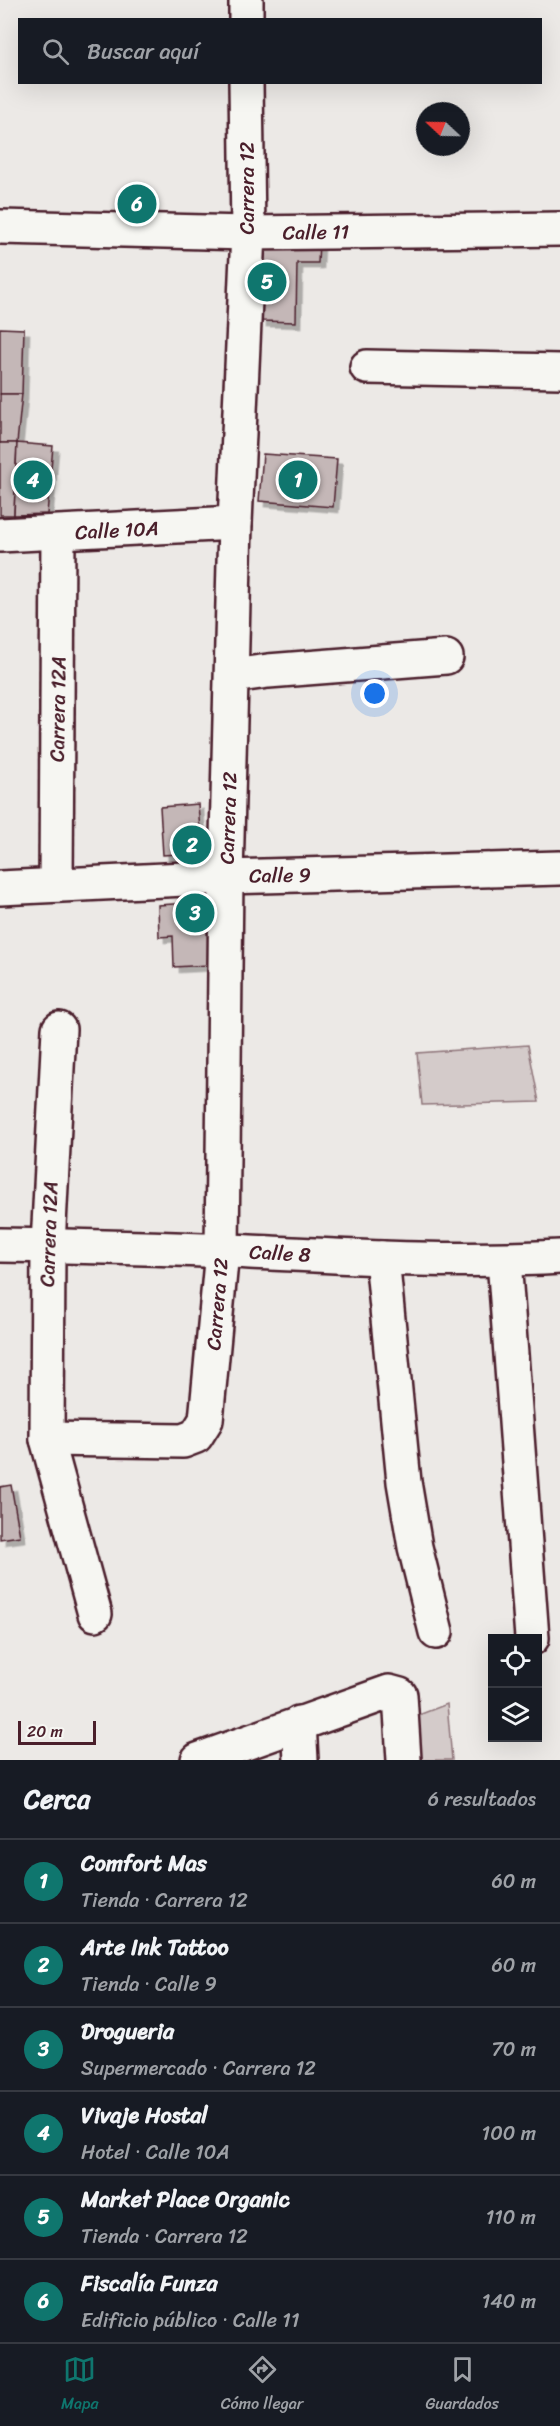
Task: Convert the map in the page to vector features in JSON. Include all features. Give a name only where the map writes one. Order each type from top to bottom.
[{"type":"street","points":[[246,0],[246,18]]},
{"type":"street","name":"Carrera 12","points":[[47,1439],[183,1442],[196,1436],[206,1420],[222,1251],[226,877],[235,523],[248,233],[246,84]]},
{"type":"street","name":"Calle 11","points":[[0,227],[248,233],[560,229]]},
{"type":"street","points":[[367,367],[560,371]]},
{"type":"street","name":"Calle 10A","points":[[0,535],[235,523]]},
{"type":"street","name":"Carrera 12A","points":[[56,885],[58,533]]},
{"type":"street","points":[[232,676],[446,657]]},
{"type":"street","name":"Calle 9","points":[[0,888],[226,877],[560,868]]},
{"type":"street","name":"Carrera 12A","points":[[58,1029],[48,1245],[47,1439],[95,1614]]},
{"type":"street","name":"Calle 8","points":[[0,1245],[382,1258],[504,1260],[560,1257]]},
{"type":"street","points":[[382,1258],[404,1482],[415,1547],[436,1632]]},
{"type":"street","points":[[504,1260],[532,1634]]},
{"type":"street","points":[[198,1760],[389,1692],[400,1695],[404,1760]]},
{"type":"street","points":[[299,1723],[301,1760]]},
{"type":"shaded area","points":[[528,1045],[539,1102],[422,1105],[417,1053]]},
{"type":"shaded area","points":[[447,1704],[452,1760],[418,1760],[416,1716]]},
{"type":"building","points":[[262,241],[319,242],[318,263],[297,263],[296,322],[261,321]]},
{"type":"building","points":[[0,328],[24,329],[22,394],[0,394]]},
{"type":"building","points":[[0,394],[22,394],[17,443],[0,443]]},
{"type":"building","points":[[0,443],[17,443],[14,515],[0,515]]},
{"type":"building","points":[[17,443],[53,446],[47,514],[14,515]]},
{"type":"building","points":[[263,454],[337,459],[333,507],[259,501]]},
{"type":"building","points":[[198,804],[201,844],[193,853],[163,855],[160,807]]},
{"type":"building","points":[[206,902],[209,965],[174,967],[173,936],[159,937],[158,905]]},
{"type":"building","points":[[11,1485],[20,1536],[0,1539],[0,1487]]},
{"type":"place","name":"Fiscalía Funza","points":[[137,204]]},
{"type":"place","name":"Market Place Organic","points":[[267,282]]},
{"type":"place","name":"Vivaje Hostal","points":[[33,480]]},
{"type":"place","name":"Comfort Mas","points":[[298,480]]},
{"type":"place","name":"Arte Ink Tattoo","points":[[192,845]]},
{"type":"place","name":"Drogueria","points":[[195,913]]}]
